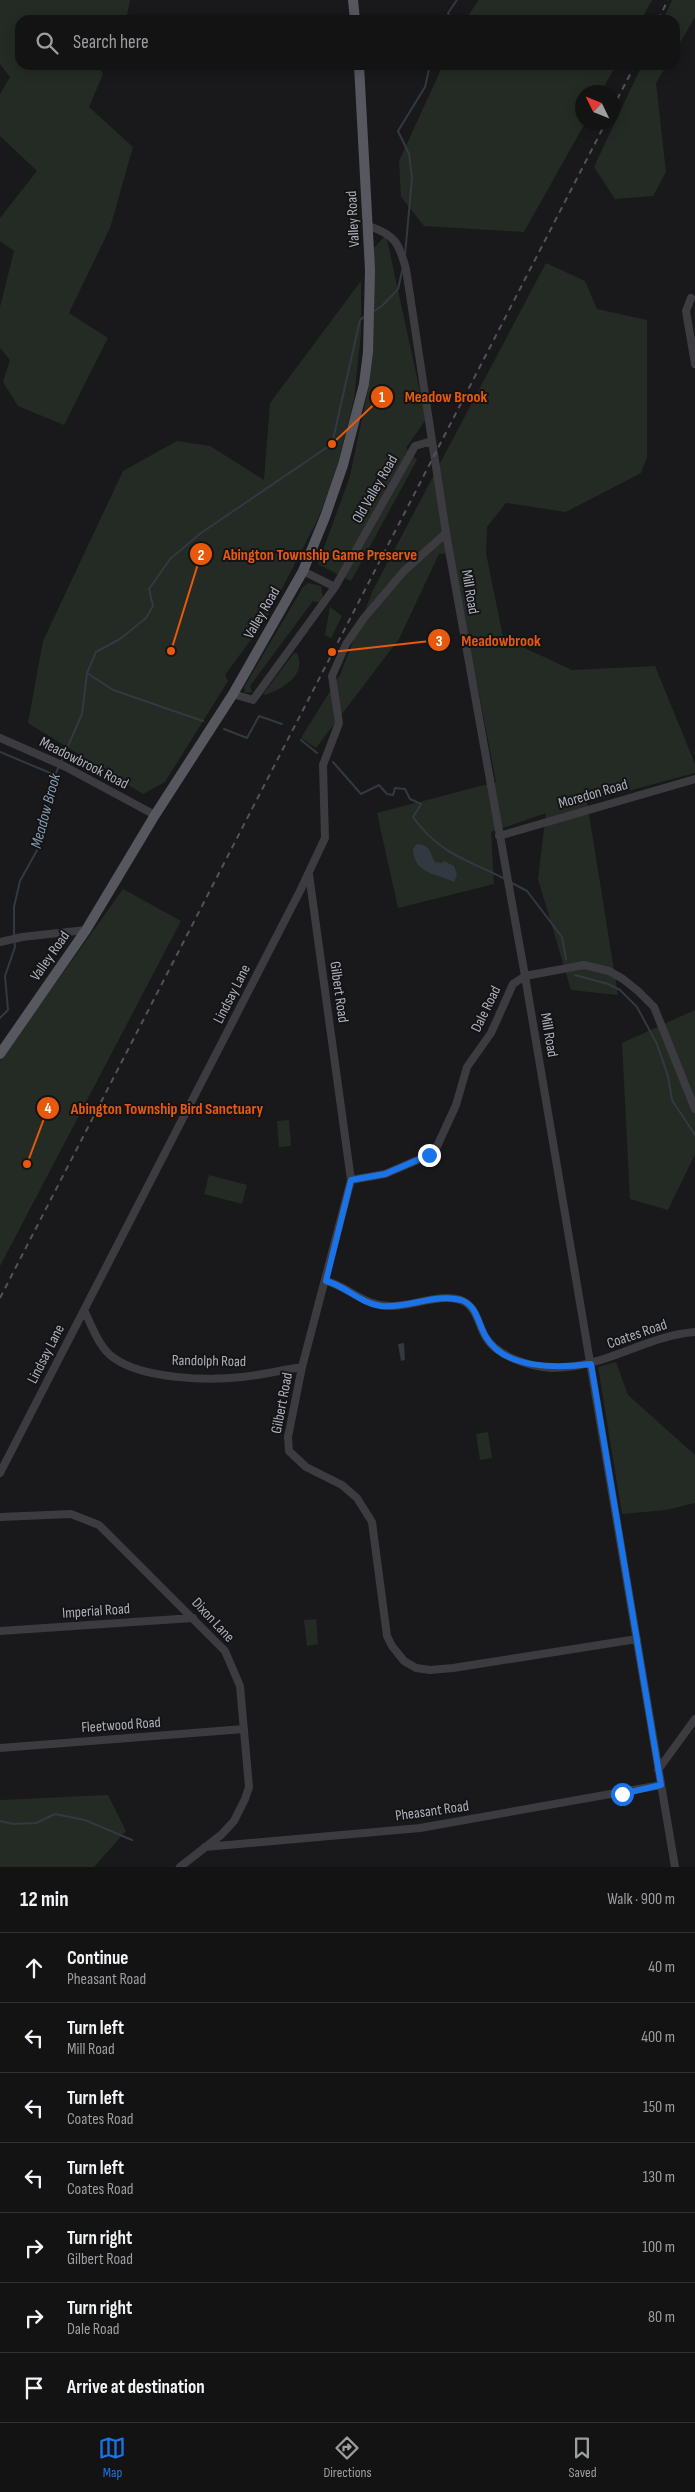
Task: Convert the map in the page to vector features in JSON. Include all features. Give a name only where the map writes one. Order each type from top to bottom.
[{"type":"main road","points":[[353,0],[354,15]]},
{"type":"main road","name":"Valley Road","points":[[0,1054],[86,930],[155,815],[232,694],[303,571],[325,517],[343,465],[364,384],[370,323],[369,226],[359,70]]},
{"type":"street","name":"Mill Road","points":[[369,226],[385,232],[400,248],[406,269],[446,533],[525,976],[675,1867]]},
{"type":"street","points":[[691,298],[686,311],[695,364]]},
{"type":"street","name":"Old Valley Road","points":[[232,694],[253,700],[335,587],[413,449],[418,444],[432,441]]},
{"type":"street","name":"Lindsay Lane","points":[[0,1473],[309,874],[325,838],[323,765],[339,723],[332,676],[346,644],[364,618],[404,571],[446,533]]},
{"type":"street","points":[[303,571],[335,587]]},
{"type":"street","name":"Meadowbrook Road","points":[[0,738],[50,759],[155,815]]},
{"type":"street","name":"Moredon Road","points":[[499,836],[695,779]]},
{"type":"street","name":"Gilbert Road","points":[[309,874],[351,1180],[302,1367],[288,1437],[289,1451],[306,1467],[342,1485],[357,1498],[372,1522],[387,1636],[404,1661],[416,1668],[430,1670],[637,1639]]},
{"type":"street","points":[[0,942],[22,937],[86,930]]},
{"type":"street","points":[[525,976],[584,965],[609,971],[638,991],[654,1007],[695,1109]]},
{"type":"street","name":"Dale Road","points":[[351,1180],[385,1174],[434,1152],[456,1105],[467,1067],[491,1033],[514,984],[525,976]]},
{"type":"street","name":"Coates Road","points":[[326,1281],[340,1286],[360,1300],[379,1306],[401,1306],[447,1299],[462,1300],[473,1309],[489,1342],[509,1356],[549,1368],[591,1364],[662,1338],[695,1332]]},
{"type":"street","name":"Randolph Road","points":[[84,1310],[100,1344],[114,1358],[133,1367],[186,1377],[240,1377],[302,1367]]},
{"type":"street","name":"Dixon Lane","points":[[0,1517],[59,1513],[86,1518],[106,1532],[225,1651],[240,1686],[249,1787],[234,1821],[222,1835],[180,1867]]},
{"type":"street","name":"Imperial Road","points":[[0,1631],[193,1618]]},
{"type":"street","points":[[658,1770],[695,1719]]},
{"type":"street","name":"Fleetwood Road","points":[[0,1748],[244,1729]]},
{"type":"street","name":"Pheasant Road","points":[[205,1847],[420,1828],[661,1785]]},
{"type":"shaded area","points":[[0,0],[130,0],[127,15],[15,15],[15,70],[100,70],[103,74],[89,107],[133,147],[110,228],[69,313],[108,338],[64,425],[18,406],[3,382],[10,360],[0,348],[0,307],[14,251],[0,241],[0,218],[37,171],[0,136],[0,94],[10,77],[0,64]]},
{"type":"shaded area","points":[[479,0],[652,0],[644,15],[468,15]]},
{"type":"shaded area","points":[[672,0],[695,0],[695,17],[680,42],[680,15],[665,15]]},
{"type":"shaded area","points":[[441,70],[613,70],[605,85],[575,85],[575,130],[581,130],[524,232],[424,226],[401,197],[399,161]]},
{"type":"shaded area","points":[[640,70],[664,70],[656,83],[666,172],[653,196],[615,199],[594,167],[611,130],[620,130],[620,112]]},
{"type":"shaded area","points":[[386,235],[426,419],[406,448],[417,460],[351,581],[318,564],[350,476],[370,380],[372,250]]},
{"type":"shaded area","points":[[546,263],[585,281],[597,309],[647,320],[647,457],[641,473],[566,512],[506,503],[487,527],[486,553],[505,647],[516,644],[572,670],[655,666],[695,764],[695,773],[587,802],[618,995],[571,990],[538,879],[546,813],[491,832],[494,884],[398,908],[377,813],[496,782],[452,553],[439,554],[399,639],[316,748],[301,738],[340,675],[373,590]]},
{"type":"shaded area","points":[[361,281],[361,333],[354,399],[336,472],[318,519],[266,619],[225,675],[228,681],[165,782],[143,794],[28,723],[43,641],[123,471],[177,441],[210,446],[264,480],[270,403]]},
{"type":"shaded area","points":[[308,583],[321,586],[323,597],[320,603],[313,601],[250,686],[252,692],[245,693],[244,687],[303,587]]},
{"type":"shaded area","points":[[330,607],[342,616],[331,638],[325,635]]},
{"type":"shaded area","points":[[294,653],[297,653],[299,668],[292,680],[279,689],[265,695],[263,694]]},
{"type":"shaded area","points":[[417,844],[427,847],[435,862],[442,863],[444,861],[454,866],[457,875],[454,882],[427,871],[417,863],[413,849]]},
{"type":"shaded area","points":[[123,889],[181,921],[0,1266],[0,1061]]},
{"type":"shaded area","points":[[695,1010],[695,1154],[668,1210],[630,1199],[622,1043]]},
{"type":"shaded area","points":[[289,1120],[291,1146],[279,1147],[277,1121]]},
{"type":"shaded area","points":[[209,1175],[247,1185],[242,1204],[204,1194]]},
{"type":"shaded area","points":[[404,1343],[405,1360],[401,1361],[398,1344]]},
{"type":"shaded area","points":[[616,1362],[628,1395],[695,1455],[695,1503],[666,1510],[622,1514],[598,1367]]},
{"type":"shaded area","points":[[488,1432],[492,1458],[480,1460],[476,1434]]},
{"type":"shaded area","points":[[316,1619],[318,1644],[307,1646],[304,1620]]},
{"type":"shaded area","points":[[108,1795],[126,1831],[94,1867],[0,1867],[0,1800]]},
{"type":"waterway","name":"Meadow Brook","points":[[449,15],[457,0]]},
{"type":"waterway","name":"Meadow Brook","points":[[405,255],[412,178],[409,154],[398,131],[425,87],[429,70]]},
{"type":"waterway","name":"Meadow Brook","points":[[374,311],[382,306],[398,289],[403,267]]},
{"type":"waterway","name":"Meadow Brook","points":[[61,762],[82,714],[87,673],[96,652],[120,639],[146,618],[153,606],[149,589],[170,559],[201,533],[332,444],[360,320],[365,316]]},
{"type":"waterway","points":[[87,673],[113,690],[203,721]]},
{"type":"waterway","points":[[224,729],[247,738],[259,716],[282,724]]},
{"type":"waterway","points":[[301,740],[317,753]]},
{"type":"waterway","points":[[0,752],[55,775]]},
{"type":"waterway","points":[[333,762],[361,794],[379,785],[387,794],[393,795],[395,788],[405,789],[410,799],[421,804],[413,817],[433,840],[466,861],[505,879]]},
{"type":"waterway","name":"Meadow Brook","points":[[14,935],[14,907],[20,881],[41,843],[55,775],[59,766]]},
{"type":"waterway","points":[[512,883],[527,891],[562,937],[566,959]]},
{"type":"waterway","name":"Meadow Brook","points":[[0,1018],[8,1010],[5,976],[15,947],[14,940]]},
{"type":"waterway","points":[[575,975],[608,984],[620,990],[637,1007],[657,1044],[668,1076],[672,1100],[695,1135]]},
{"type":"waterway","points":[[0,1821],[13,1824],[36,1823],[55,1814],[85,1820],[132,1840]]},
{"type":"railway","points":[[660,15],[668,0]]},
{"type":"railway","points":[[620,94],[632,70]]},
{"type":"railway","points":[[0,1298],[602,130]]},
{"type":"place","name":"Meadow Brook","points":[[332,444]]},
{"type":"place","name":"Abington Township Game Preserve","points":[[171,651]]},
{"type":"place","name":"Meadowbrook","points":[[332,652]]},
{"type":"place","name":"Abington Township Bird Sanctuary","points":[[27,1164]]},
{"type":"route","points":[[429,1155],[385,1174],[351,1180],[326,1281],[340,1286],[360,1300],[379,1306],[401,1306],[447,1299],[462,1300],[473,1309],[489,1342],[496,1349],[509,1356],[549,1368],[591,1364],[661,1785],[622,1794]]}]
